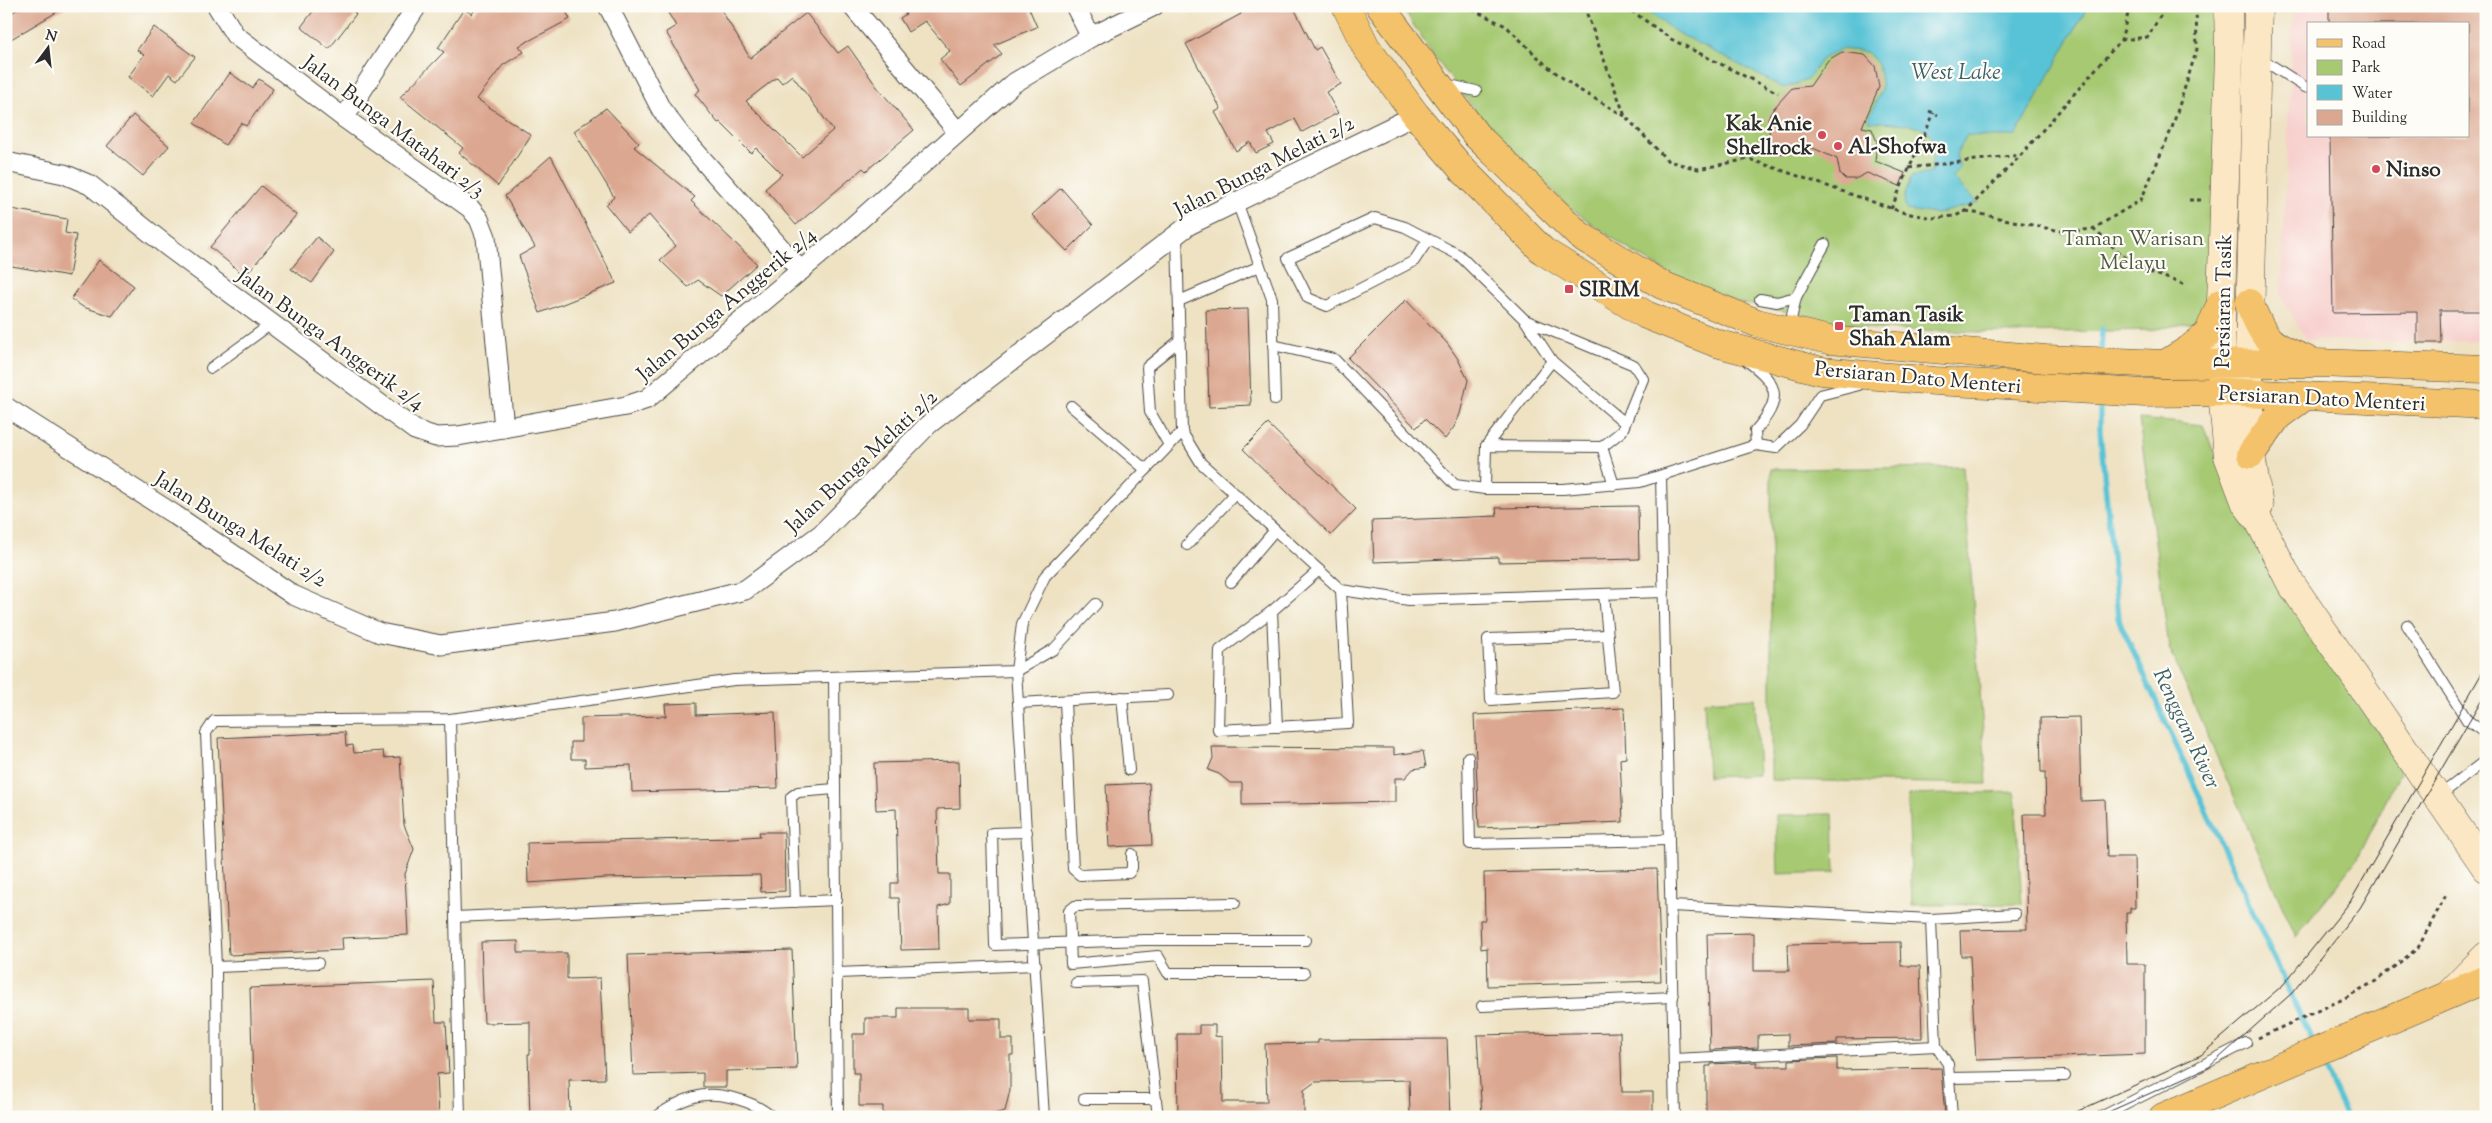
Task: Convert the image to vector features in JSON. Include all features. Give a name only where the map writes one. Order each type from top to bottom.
[{"type":"main road","name":"Persiaran Dato Menteri","points":[[1346,6],[1366,47],[1416,116],[1462,169],[1543,251],[1646,315],[1716,343],[1821,371],[1935,381],[2145,393],[2222,392],[2486,405]]},
{"type":"main road","name":"Persiaran Dato Menteri","points":[[1380,6],[1476,135],[1579,236],[1662,285],[1756,323],[1829,340],[2046,359],[2155,364],[2316,363],[2486,370]]},
{"type":"main road","name":"Persiaran Tasik","points":[[2228,6],[2229,53],[2222,303],[2222,392],[2228,456],[2246,504],[2259,521]]},
{"type":"main road","name":"Persiaran Tasik","points":[[2258,6],[2249,303],[2249,393],[2251,454],[2259,500],[2259,521]]},
{"type":"main road","points":[[2229,53],[2257,56]]},
{"type":"main road","points":[[2155,364],[2188,350],[2208,334],[2222,303]]},
{"type":"main road","points":[[2249,303],[2262,333],[2276,347],[2316,363]]},
{"type":"main road","points":[[2251,454],[2278,416],[2304,397]]},
{"type":"main road","points":[[2259,521],[2290,582],[2486,868]]},
{"type":"main road","points":[[2464,834],[2486,852]]},
{"type":"main road","points":[[2450,994],[2486,956]]},
{"type":"main road","points":[[2163,1117],[2486,979]]},
{"type":"street","name":"Jalan Bunga Matahari 2/3","points":[[217,6],[235,35],[344,118],[470,208],[479,219],[486,236],[504,428]]},
{"type":"street","points":[[344,118],[417,6]]},
{"type":"street","points":[[608,6],[661,109],[680,134],[801,270]]},
{"type":"street","points":[[852,6],[958,132]]},
{"type":"street","points":[[1075,6],[1091,37]]},
{"type":"street","name":"Jalan Bunga Anggerik 2/4","points":[[6,162],[64,174],[90,185],[271,324],[415,430],[436,437],[458,436],[626,406],[647,400],[801,270],[1014,84],[1091,37],[1154,6]]},
{"type":"street","name":"Jalan Bunga Melati 2/2","points":[[6,407],[166,509],[293,595],[380,633],[441,645],[615,622],[746,590],[821,534],[929,424],[1189,226],[1416,116]]},
{"type":"lane","points":[[2257,56],[2305,86]]},
{"type":"lane","points":[[1437,83],[1476,91]]},
{"type":"lane","points":[[1237,202],[1272,300],[1274,400]]},
{"type":"lane","points":[[1428,240],[1414,261],[1327,306],[1308,298],[1288,258],[1375,218],[1405,227],[1459,256],[1525,320],[1552,361],[1625,423]]},
{"type":"lane","points":[[1177,235],[1182,432],[1201,463],[1341,590],[1409,600],[1664,592]]},
{"type":"lane","points":[[1788,330],[1796,298],[1825,244]]},
{"type":"lane","points":[[1178,302],[1260,266]]},
{"type":"lane","points":[[1760,299],[1778,302],[1796,298]]},
{"type":"lane","points":[[1486,446],[1602,447],[1622,431],[1643,379],[1639,370],[1634,365],[1525,320]]},
{"type":"lane","points":[[211,368],[271,324]]},
{"type":"lane","points":[[1169,445],[1150,412],[1147,367],[1180,340]]},
{"type":"lane","points":[[1716,343],[1766,374],[1773,389],[1774,403],[1770,414],[1755,431],[1756,445]]},
{"type":"lane","points":[[1273,345],[1334,359],[1455,485],[1485,488],[1563,489],[1640,482],[1756,445],[1776,448],[1800,425],[1820,394],[1856,385],[1935,381]]},
{"type":"lane","points":[[1485,488],[1486,446],[1552,361]]},
{"type":"lane","points":[[1072,406],[1146,470]]},
{"type":"lane","points":[[1044,1117],[1036,965],[1016,671],[1022,624],[1045,576],[1182,432]]},
{"type":"lane","points":[[1602,447],[1614,485]]},
{"type":"lane","points":[[1661,476],[1675,1117]]},
{"type":"lane","points":[[1187,545],[1234,494]]},
{"type":"lane","points":[[1231,582],[1275,530]]},
{"type":"lane","points":[[1319,570],[1272,611],[1220,650],[1218,730],[1348,723],[1341,590]]},
{"type":"lane","points":[[1604,594],[1608,635],[1613,692],[1491,700],[1488,639],[1608,635]]},
{"type":"lane","points":[[217,1117],[216,967],[206,733],[209,725],[214,721],[450,719],[734,680],[1016,671],[1054,649],[1096,604]]},
{"type":"lane","points":[[1272,611],[1277,727]]},
{"type":"lane","points":[[2407,625],[2467,720],[2486,734]]},
{"type":"lane","points":[[834,677],[838,1117]]},
{"type":"lane","points":[[1018,703],[1168,695]]},
{"type":"lane","points":[[1122,697],[1129,770]]},
{"type":"lane","points":[[1065,701],[1073,869],[1080,875],[1129,873],[1132,868],[1132,854]]},
{"type":"lane","points":[[450,719],[460,1117]]},
{"type":"lane","points":[[1468,757],[1470,844],[1669,840]]},
{"type":"lane","points":[[2438,796],[2486,760]]},
{"type":"lane","points":[[795,902],[791,797],[798,792],[835,790]]},
{"type":"lane","points":[[1027,832],[992,833],[995,945],[1144,940],[1306,940]]},
{"type":"lane","points":[[455,917],[837,900]]},
{"type":"lane","points":[[1235,903],[1075,906],[1069,910],[1072,943],[1071,964],[1158,956],[1168,973],[1304,973]]},
{"type":"lane","points":[[1671,906],[1931,920],[2015,914]]},
{"type":"lane","points":[[1931,920],[1936,1046],[1948,1064],[1952,1117]]},
{"type":"lane","points":[[216,967],[318,964]]},
{"type":"lane","points":[[838,973],[1036,965]]},
{"type":"lane","points":[[1076,983],[1142,981],[1158,1117]]},
{"type":"lane","points":[[1482,1006],[1672,997]]},
{"type":"lane","points":[[2101,1117],[2246,1043]]},
{"type":"lane","points":[[1674,1059],[1936,1046]]},
{"type":"lane","points":[[1949,1078],[2065,1076]]},
{"type":"lane","points":[[656,1117],[672,1106],[696,1096],[731,1096],[761,1107],[772,1117]]},
{"type":"lane","points":[[1084,1099],[1156,1099]]},
{"type":"path","points":[[1465,6],[1506,26],[1547,66],[1576,88],[1625,116],[1668,161],[1698,169],[1748,159],[1891,209],[1933,218],[1954,216],[1966,212],[2021,155],[2121,40],[2130,6]]},
{"type":"path","points":[[1584,6],[1625,116]]},
{"type":"path","points":[[1625,6],[1671,39],[1778,93]]},
{"type":"path","points":[[2121,40],[2148,37],[2166,6]]},
{"type":"path","points":[[1966,212],[2065,232],[2093,229],[2141,200],[2172,128],[2197,49],[2196,6]]},
{"type":"path","points":[[1929,111],[1938,115]]},
{"type":"path","points":[[1891,209],[1921,138],[1934,113]]},
{"type":"path","points":[[1909,168],[2021,155]]},
{"type":"path","points":[[2093,229],[2136,267],[2183,284]]},
{"type":"path","points":[[2246,1043],[2339,1001],[2376,981],[2418,948],[2447,893]]},
{"type":"shaded area","points":[[2293,6],[2486,6],[2486,342],[2306,340],[2281,296]]},
{"type":"green space","name":"Taman Warisan Melayu","points":[[1401,6],[2218,6],[2213,276],[2205,320],[2151,330],[2014,333],[1876,329],[1737,302],[1670,274],[1631,251],[1570,208],[1479,115],[1435,58]]},
{"type":"green space","points":[[2139,419],[2203,425],[2242,522],[2402,768],[2358,858],[2296,937],[2169,648]]},
{"type":"green space","points":[[1963,467],[1987,784],[1771,780],[1771,469]]},
{"type":"green space","points":[[1755,698],[1759,775],[1708,777],[1704,701]]},
{"type":"green space","points":[[2015,792],[2022,904],[1912,905],[1908,795]]},
{"type":"green space","points":[[1833,814],[1835,872],[1778,874],[1776,815]]},
{"type":"water","name":"West Lake","points":[[1640,6],[2088,6],[2016,135],[1996,137],[1967,135],[1956,155],[1960,168],[1953,178],[1978,203],[1936,214],[1906,210],[1904,198],[1911,177],[1931,173],[1933,153],[1941,151],[1927,130],[1906,124],[1868,121],[1882,87],[1878,64],[1867,52],[1841,49],[1822,59],[1807,80],[1784,88],[1676,32]]},
{"type":"building","points":[[23,6],[67,6],[6,42],[6,16]]},
{"type":"building","points":[[317,6],[347,6],[356,14],[329,49],[301,27]]},
{"type":"building","points":[[477,6],[563,6],[570,19],[519,46],[524,52],[503,65],[477,99],[531,135],[498,186],[459,153],[463,148],[400,97],[444,52],[438,48],[464,9],[472,14]]},
{"type":"building","points":[[664,6],[719,6],[750,58],[806,13],[838,53],[848,46],[877,87],[914,130],[866,171],[863,168],[796,225],[765,189],[782,174],[756,148],[751,153],[720,122],[718,123],[695,94],[700,90],[666,32],[676,26]],"holes":[[[792,75],[833,130],[802,157],[746,101],[777,77],[782,83]]]},
{"type":"building","points":[[901,6],[1028,6],[1037,27],[994,45],[1002,54],[961,86],[940,59],[950,51],[925,21],[908,32],[900,18],[906,14]]},
{"type":"building","points":[[1237,6],[1293,6],[1315,50],[1320,47],[1341,84],[1326,92],[1338,113],[1302,132],[1295,119],[1268,133],[1274,144],[1256,153],[1250,142],[1236,151],[1215,112],[1221,109],[1186,44],[1241,14]]},
{"type":"building","points":[[2329,6],[2486,6],[2486,311],[2442,311],[2440,309],[2441,343],[2417,343],[2417,312],[2333,313],[2330,138],[2470,138],[2470,22],[2329,22]]},
{"type":"building","points":[[154,27],[195,57],[177,80],[169,74],[153,96],[128,77],[144,55],[137,50]]},
{"type":"building","points":[[1842,52],[1865,55],[1875,66],[1879,87],[1862,127],[1872,129],[1877,142],[1875,161],[1905,173],[1900,186],[1867,173],[1855,179],[1845,179],[1840,174],[1837,159],[1802,143],[1793,150],[1776,155],[1770,141],[1768,118],[1774,108],[1792,88],[1810,86],[1828,60]]},
{"type":"building","points":[[230,73],[252,88],[259,79],[273,89],[246,126],[241,123],[225,145],[194,123]]},
{"type":"building","points":[[606,108],[639,143],[634,147],[695,197],[691,201],[757,264],[721,296],[698,280],[688,287],[660,260],[676,246],[649,215],[628,232],[606,205],[614,197],[574,131]]},
{"type":"building","points":[[133,115],[169,146],[143,176],[107,146]]},
{"type":"building","points":[[551,156],[616,283],[540,313],[519,256],[535,247],[505,196]]},
{"type":"building","points":[[261,186],[296,215],[245,276],[210,247]]},
{"type":"building","points":[[1061,188],[1093,225],[1067,251],[1032,215]]},
{"type":"building","points":[[6,208],[67,219],[65,233],[76,235],[69,276],[6,265]]},
{"type":"building","points":[[317,237],[334,252],[312,283],[291,269]]},
{"type":"building","points":[[99,260],[134,286],[112,316],[83,307],[71,299]]},
{"type":"building","points":[[1406,300],[1447,343],[1458,359],[1468,380],[1460,414],[1454,427],[1445,439],[1425,419],[1416,428],[1348,358]]},
{"type":"building","points":[[1248,309],[1251,405],[1209,407],[1206,310]]},
{"type":"building","points":[[1268,424],[1356,509],[1331,535],[1243,449]]},
{"type":"building","points":[[1638,506],[1639,559],[1498,562],[1498,557],[1374,562],[1372,521],[1497,516],[1496,508]]},
{"type":"building","points":[[696,703],[696,715],[775,712],[778,788],[632,792],[631,765],[585,767],[585,759],[571,759],[571,742],[581,742],[581,718],[666,716],[665,704]]},
{"type":"building","points":[[1624,708],[1626,758],[1620,759],[1623,822],[1479,828],[1474,715]]},
{"type":"building","points":[[2079,717],[2081,801],[2105,800],[2107,857],[2134,857],[2135,908],[2130,908],[2130,913],[2126,913],[2127,964],[2145,964],[2145,1054],[1976,1060],[1970,956],[1961,956],[1960,930],[2027,929],[2024,814],[2046,814],[2045,772],[2041,772],[2040,718]]},
{"type":"building","points":[[345,732],[346,746],[353,745],[354,753],[383,751],[384,758],[400,757],[404,825],[414,849],[405,874],[408,935],[342,938],[343,950],[229,955],[218,738]]},
{"type":"building","points":[[1212,747],[1394,748],[1394,755],[1423,751],[1426,767],[1413,769],[1405,778],[1395,778],[1395,802],[1242,805],[1242,783],[1230,783],[1219,774],[1208,770],[1213,758]]},
{"type":"building","points":[[959,761],[960,808],[937,809],[939,874],[950,874],[950,904],[938,907],[939,949],[901,950],[899,898],[891,898],[891,883],[898,883],[896,809],[876,810],[874,763]]},
{"type":"building","points":[[1149,783],[1152,845],[1109,847],[1106,785]]},
{"type":"building","points":[[759,832],[784,832],[785,891],[761,892],[760,875],[606,878],[528,883],[527,843],[732,838],[760,836]]},
{"type":"building","points":[[1657,869],[1661,981],[1488,986],[1487,948],[1481,949],[1480,920],[1485,920],[1484,873]]},
{"type":"building","points":[[1754,933],[1754,971],[1789,971],[1788,944],[1900,942],[1901,966],[1920,966],[1922,1038],[1837,1039],[1837,1044],[1788,1046],[1788,1034],[1758,1035],[1758,1048],[1710,1050],[1707,934]]},
{"type":"building","points":[[518,941],[518,953],[567,953],[567,979],[600,978],[605,1079],[569,1080],[570,1117],[530,1117],[528,1054],[530,1054],[530,1022],[484,1023],[481,942]]},
{"type":"building","points":[[792,950],[797,1069],[726,1071],[726,1087],[703,1087],[703,1073],[633,1075],[628,955]]},
{"type":"building","points":[[434,981],[436,1022],[446,1022],[449,1073],[437,1074],[439,1117],[254,1117],[250,988]]},
{"type":"building","points":[[898,1008],[969,1008],[969,1019],[1001,1019],[1001,1039],[1013,1039],[1013,1055],[1010,1055],[1010,1090],[1005,1111],[989,1115],[964,1114],[964,1117],[883,1117],[883,1106],[859,1106],[859,1073],[853,1073],[853,1034],[865,1034],[865,1018],[898,1018]]},
{"type":"building","points":[[1199,1025],[1215,1025],[1215,1036],[1222,1037],[1223,1102],[1267,1102],[1265,1044],[1318,1043],[1318,1040],[1447,1039],[1450,1117],[1410,1117],[1409,1080],[1315,1082],[1304,1090],[1304,1117],[1178,1117],[1177,1034],[1199,1034]]},
{"type":"building","points":[[1620,1032],[1622,1092],[1653,1092],[1653,1117],[1482,1117],[1477,1035]]},
{"type":"building","points":[[1837,1058],[1837,1070],[1941,1068],[1945,1117],[1706,1117],[1706,1066],[1711,1066],[1711,1064],[1757,1062],[1757,1066],[1789,1066],[1789,1060]]},
{"type":"waterway","name":"Renggam River","points":[[2101,355],[2102,329]]},
{"type":"waterway","name":"Renggam River","points":[[2100,397],[2100,431],[2118,618],[2313,1044]]},
{"type":"waterway","name":"Renggam River","points":[[2319,1057],[2347,1117]]},
{"type":"tram line","points":[[2065,1117],[2201,1055],[2283,985],[2350,902],[2486,666]]},
{"type":"tram line","points":[[2097,1117],[2209,1067],[2292,993],[2360,908],[2486,693]]},
{"type":"place","name":"Kak Anie Shellrock","points":[[1822,135]]},
{"type":"place","name":"Al-Shofwa","points":[[1838,146]]},
{"type":"place","name":"Ninso","points":[[2376,169]]},
{"type":"place","name":"SIRIM","points":[[1569,289]]},
{"type":"place","name":"Taman Tasik Shah Alam","points":[[1839,326]]}]
